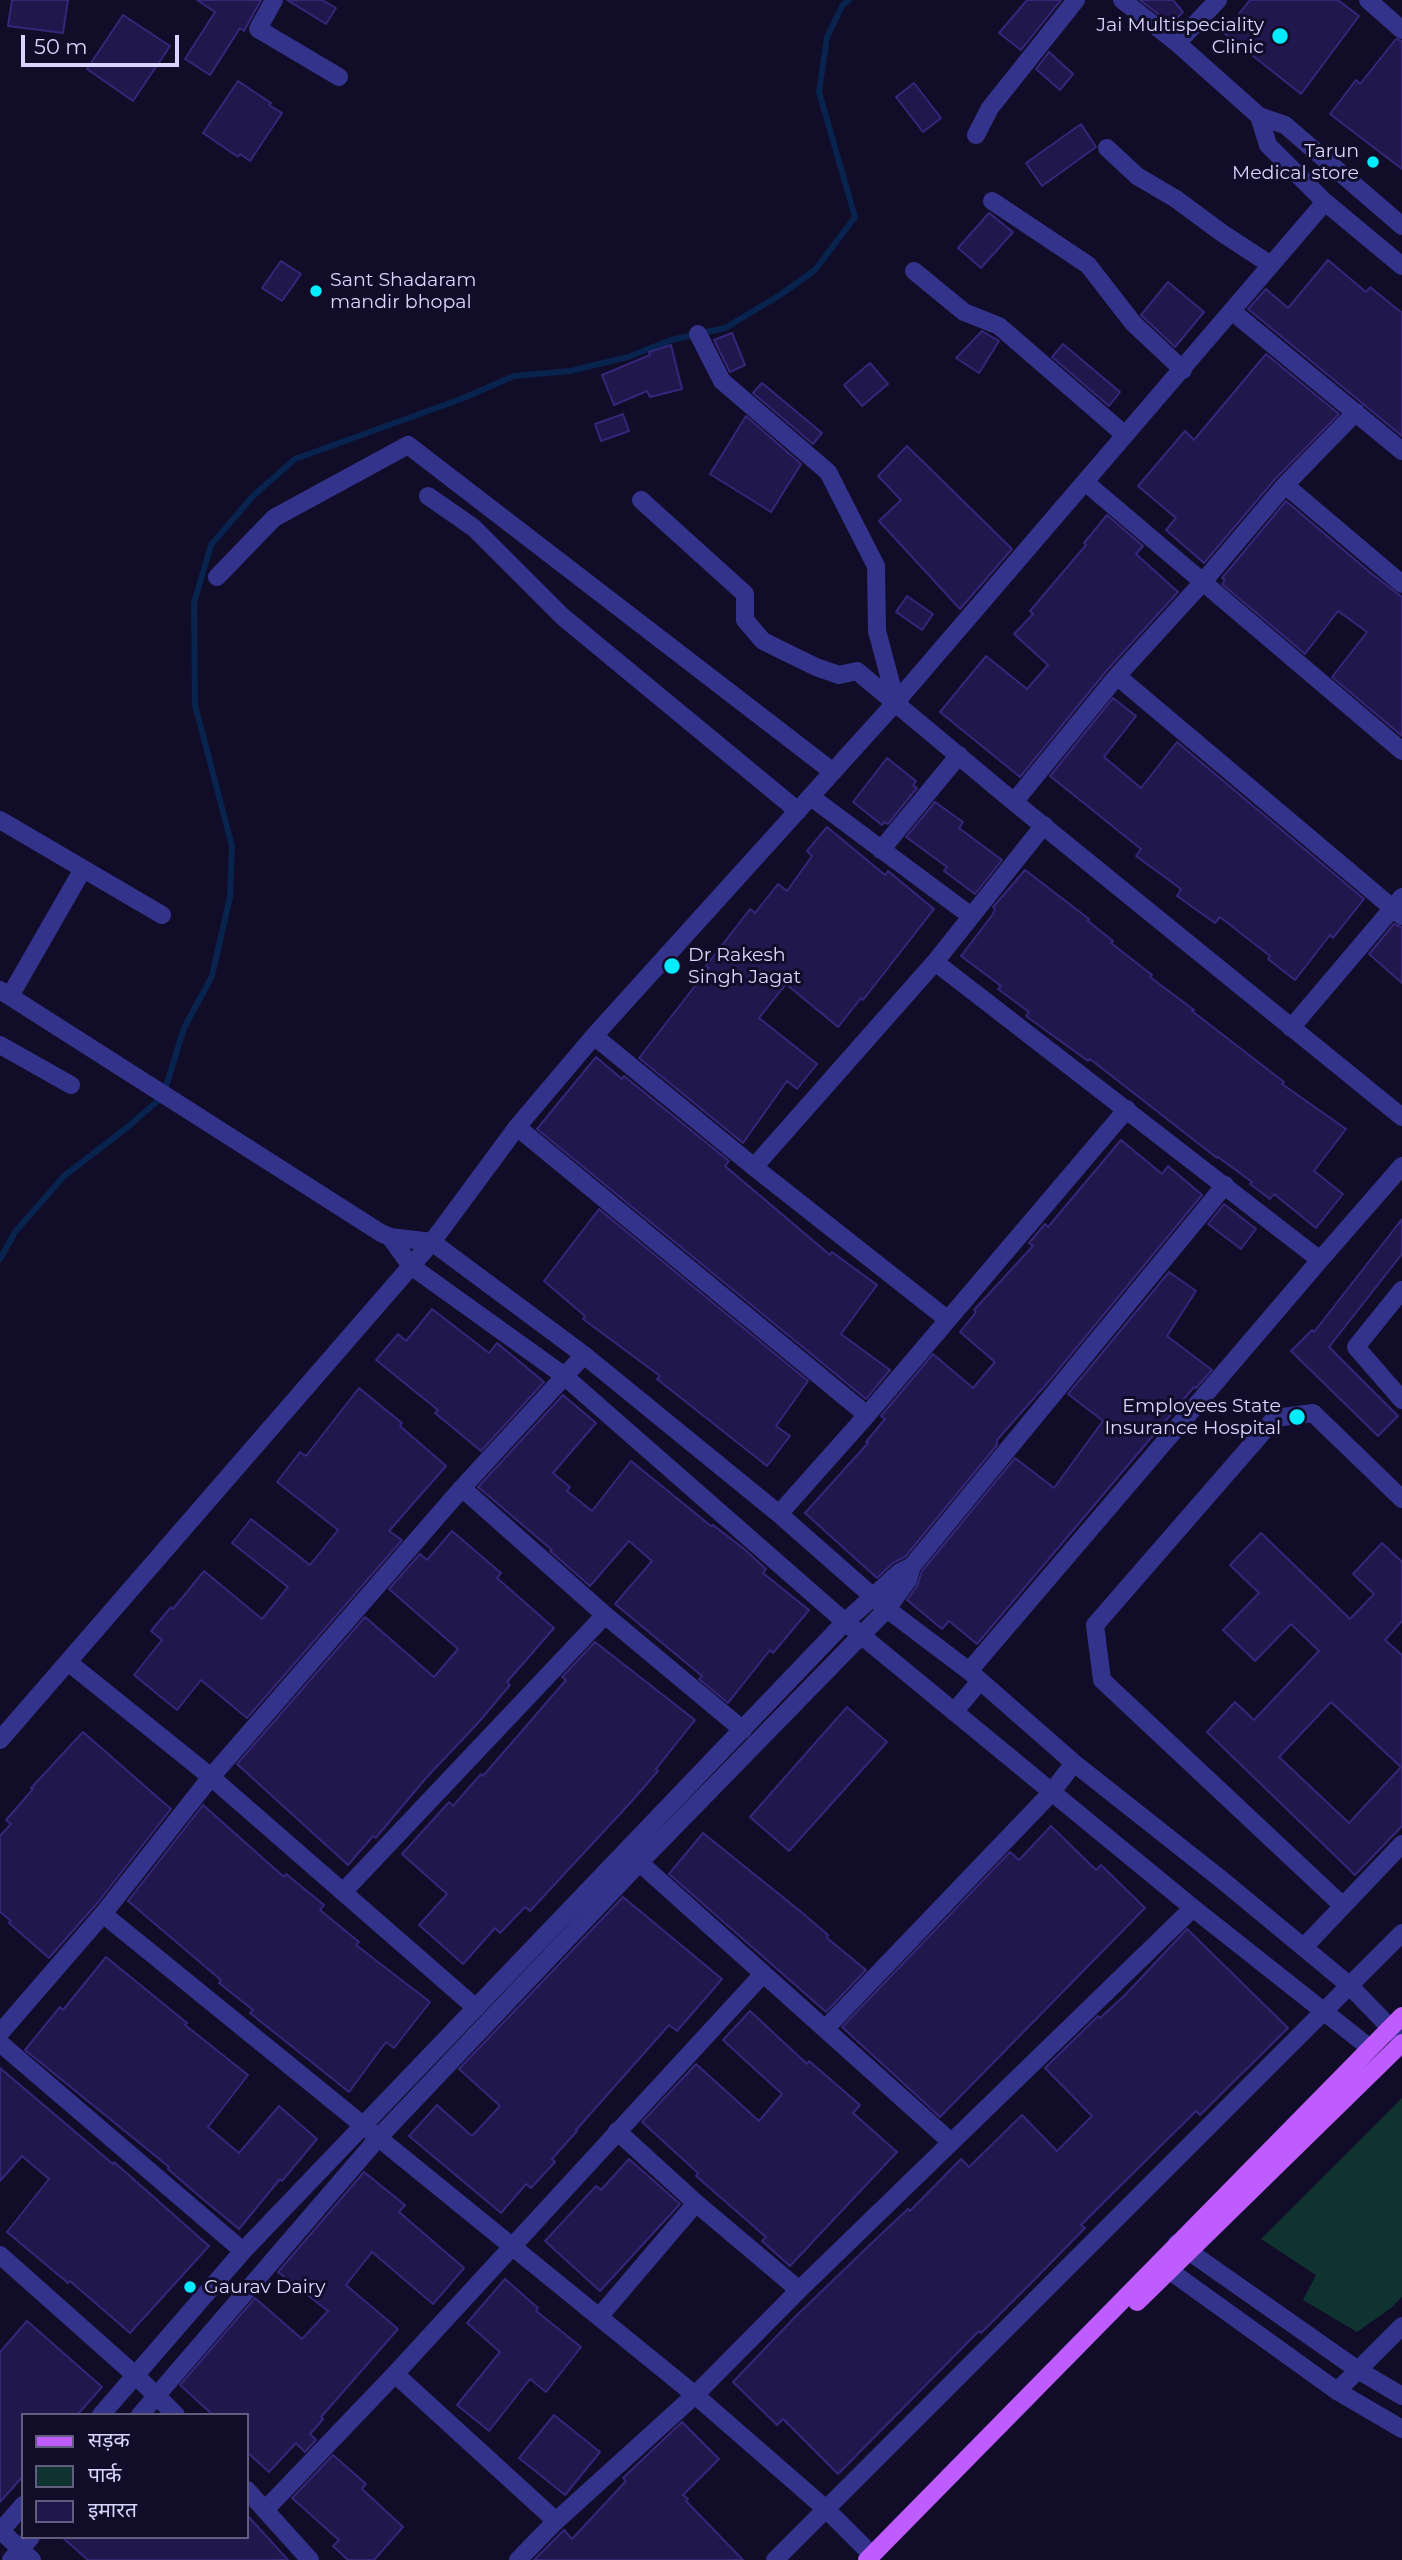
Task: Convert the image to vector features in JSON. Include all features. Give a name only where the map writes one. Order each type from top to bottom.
[{"type":"main road","points":[[1182,2247],[1370,2048],[1399,2032]]},
{"type":"main road","points":[[873,2558],[1399,2032]]},
{"type":"street","points":[[274,0],[258,29],[339,77]]},
{"type":"street","points":[[976,135],[990,108],[1076,0]]},
{"type":"street","points":[[1122,0],[1177,43],[1259,116],[1285,125],[1402,226]]},
{"type":"street","points":[[1177,43],[1218,0]]},
{"type":"street","points":[[1368,0],[1399,22]]},
{"type":"street","points":[[1259,116],[1268,145],[1325,202],[1402,266]]},
{"type":"street","points":[[1107,148],[1137,176],[1177,199],[1271,265]]},
{"type":"street","points":[[992,201],[1088,265],[1133,323],[1183,370]]},
{"type":"street","points":[[0,1740],[432,1242],[517,1127],[594,1036],[896,702],[1325,202]]},
{"type":"street","points":[[914,271],[964,312],[999,326],[1125,435]]},
{"type":"street","points":[[1233,312],[1402,451]]},
{"type":"street","points":[[698,334],[722,381],[828,472],[876,566],[877,631],[896,702]]},
{"type":"street","points":[[1014,802],[1117,676],[1202,583],[1285,485],[1356,412]]},
{"type":"street","points":[[217,577],[274,518],[408,445],[833,772]]},
{"type":"street","points":[[1085,482],[1402,751]]},
{"type":"street","points":[[1285,485],[1402,584]]},
{"type":"street","points":[[428,496],[474,528],[563,617],[797,811]]},
{"type":"street","points":[[640,500],[745,594],[745,620],[763,641],[839,675],[857,670],[1014,802],[1402,1117]]},
{"type":"street","points":[[1117,676],[1399,907],[1291,1028]]},
{"type":"street","points":[[881,850],[959,755]]},
{"type":"street","points":[[811,797],[971,916]]},
{"type":"street","points":[[0,820],[162,915]]},
{"type":"street","points":[[754,1167],[934,962],[1044,825]]},
{"type":"street","points":[[83,869],[5,993],[390,1237],[411,1266],[564,1375],[845,1622],[1051,1793],[1370,2048]]},
{"type":"street","points":[[934,962],[1320,1259]]},
{"type":"street","points":[[594,1036],[754,1167],[947,1319]]},
{"type":"street","points":[[0,1045],[71,1086]]},
{"type":"street","points":[[779,1514],[1127,1110]]},
{"type":"street","points":[[517,1127],[867,1415]]},
{"type":"street","points":[[954,1712],[974,1676],[1320,1259],[1402,1166]]},
{"type":"street","points":[[103,2413],[243,2251],[476,2008],[887,1609],[908,1580],[912,1566],[1225,1185]]},
{"type":"street","points":[[390,1237],[432,1242],[584,1355],[779,1514],[887,1609],[974,1676],[1074,1763],[1304,1947],[1399,2032]]},
{"type":"street","points":[[1402,1290],[1356,1348],[1402,1400]]},
{"type":"street","points":[[0,2033],[103,1914],[211,1777],[462,1488],[584,1355]]},
{"type":"street","points":[[1343,1906],[1102,1679],[1095,1625],[1275,1418],[1313,1413],[1402,1499]]},
{"type":"street","points":[[462,1488],[605,1615],[743,1730]]},
{"type":"street","points":[[142,2413],[379,2137],[633,1857],[743,1730],[845,1622],[900,1572],[912,1566]]},
{"type":"street","points":[[344,1891],[605,1615]]},
{"type":"street","points":[[68,1662],[211,1777],[476,2008]]},
{"type":"street","points":[[825,2029],[1051,1793],[1074,1763]]},
{"type":"street","points":[[1304,1947],[1402,1844]]},
{"type":"street","points":[[633,1857],[951,2143]]},
{"type":"street","points":[[518,2560],[556,2521],[695,2395],[799,2290],[1193,1908]]},
{"type":"street","points":[[103,1914],[695,2395],[827,2510],[873,2558]]},
{"type":"street","points":[[775,2560],[1402,1933]]},
{"type":"street","points":[[265,2510],[395,2374],[763,1974]]},
{"type":"street","points":[[0,2043],[243,2251]]},
{"type":"street","points":[[617,2131],[696,2203],[799,2290]]},
{"type":"street","points":[[599,2317],[696,2203]]},
{"type":"street","points":[[1182,2247],[1358,2371],[1402,2396]]},
{"type":"street","points":[[0,2255],[174,2413]]},
{"type":"street","points":[[1163,2266],[1337,2391],[1402,2428]]},
{"type":"street","points":[[1337,2391],[1402,2326]]},
{"type":"street","points":[[395,2374],[556,2521]]},
{"type":"street","points":[[248,2491],[310,2560]]},
{"type":"street","points":[[21,2507],[0,2531],[23,2551]]},
{"type":"green space","points":[[1402,2098],[1402,2297],[1357,2332],[1303,2300],[1316,2275],[1261,2239]]},
{"type":"building","points":[[12,0],[68,0],[63,33],[8,26]]},
{"type":"building","points":[[197,0],[261,0],[244,31],[240,28],[210,75],[185,59],[215,12]]},
{"type":"building","points":[[287,0],[322,0],[336,8],[326,24]]},
{"type":"building","points":[[1027,0],[1061,0],[1021,50],[999,33]]},
{"type":"building","points":[[1140,0],[1173,0],[1183,12],[1171,24]]},
{"type":"building","points":[[1250,0],[1338,0],[1359,16],[1301,94],[1224,33]]},
{"type":"building","points":[[123,15],[170,46],[133,101],[87,69]]},
{"type":"building","points":[[1396,39],[1402,41],[1402,169],[1330,114],[1356,80],[1360,84]]},
{"type":"building","points":[[1049,52],[1073,74],[1060,90],[1036,69]]},
{"type":"building","points":[[238,81],[282,113],[250,161],[240,154],[238,157],[203,133]]},
{"type":"building","points":[[914,83],[941,118],[923,132],[896,97]]},
{"type":"building","points":[[1081,124],[1096,147],[1042,186],[1026,163]]},
{"type":"building","points":[[989,213],[1013,232],[981,268],[958,248]]},
{"type":"building","points":[[1328,260],[1366,292],[1370,287],[1402,313],[1402,436],[1248,309],[1266,289],[1288,308]]},
{"type":"building","points":[[281,261],[301,274],[282,301],[262,288]]},
{"type":"building","points":[[1168,282],[1204,312],[1175,347],[1141,315]]},
{"type":"building","points":[[982,331],[999,341],[979,373],[956,358]]},
{"type":"building","points":[[732,333],[745,365],[730,372],[714,340]]},
{"type":"building","points":[[1063,344],[1120,392],[1109,406],[1052,357]]},
{"type":"building","points":[[671,345],[682,389],[650,397],[647,391],[614,405],[602,375],[650,355],[649,352]]},
{"type":"building","points":[[1266,354],[1339,414],[1276,478],[1204,563],[1166,530],[1176,518],[1138,486],[1185,431],[1194,440]]},
{"type":"building","points":[[870,363],[888,384],[862,406],[844,385]]},
{"type":"building","points":[[762,383],[822,433],[813,444],[753,393]]},
{"type":"building","points":[[623,414],[629,431],[601,441],[595,424]]},
{"type":"building","points":[[746,416],[801,464],[771,512],[710,474]]},
{"type":"building","points":[[907,446],[1012,549],[960,609],[879,521],[901,500],[878,476]]},
{"type":"building","points":[[1286,501],[1402,597],[1402,736],[1332,677],[1367,632],[1338,611],[1305,654],[1222,584],[1225,580],[1222,578]]},
{"type":"building","points":[[1107,515],[1143,546],[1136,554],[1178,592],[1108,669],[1020,777],[940,712],[986,656],[1027,689],[1048,665],[1014,634],[1033,614],[1030,611],[1086,545],[1084,543]]},
{"type":"building","points":[[907,596],[933,614],[922,630],[896,612]]},
{"type":"building","points":[[1113,698],[1136,716],[1104,757],[1141,788],[1177,742],[1364,899],[1333,938],[1330,935],[1295,980],[1268,959],[1270,956],[1220,917],[1215,923],[1177,896],[1181,889],[1136,856],[1141,849],[1050,776]]},
{"type":"building","points":[[887,758],[916,781],[913,786],[917,788],[888,824],[884,822],[882,825],[853,802]]},
{"type":"building","points":[[935,802],[963,822],[959,828],[1002,860],[975,894],[944,871],[947,867],[906,837]]},
{"type":"building","points":[[827,827],[885,875],[888,871],[934,909],[863,1000],[861,998],[838,1027],[786,984],[759,1018],[817,1064],[797,1089],[787,1081],[743,1143],[639,1058],[709,968],[706,966],[750,909],[755,913],[778,884],[787,891],[812,856],[807,851]]},
{"type":"building","points":[[1025,870],[1089,919],[1088,921],[1113,941],[1111,943],[1152,975],[1150,977],[1284,1082],[1282,1084],[1346,1129],[1314,1171],[1343,1194],[1316,1228],[1274,1194],[1270,1199],[1250,1184],[1252,1182],[1090,1059],[1088,1061],[1026,1016],[1029,1012],[998,989],[1001,986],[961,956],[993,914],[993,907]]},
{"type":"building","points":[[1394,924],[1402,927],[1402,983],[1369,954]]},
{"type":"building","points":[[596,1057],[622,1079],[624,1076],[729,1161],[725,1166],[830,1255],[832,1252],[877,1285],[841,1334],[890,1370],[866,1399],[537,1129]]},
{"type":"building","points":[[1121,1140],[1162,1174],[1168,1166],[1202,1195],[1050,1380],[997,1440],[997,1445],[905,1557],[893,1563],[877,1578],[805,1513],[868,1443],[866,1442],[885,1419],[881,1416],[933,1354],[973,1388],[995,1362],[960,1332],[976,1312],[974,1310],[1033,1246],[1029,1243],[1045,1224],[1048,1227]]},
{"type":"building","points":[[1224,1204],[1256,1229],[1241,1249],[1208,1224]]},
{"type":"building","points":[[599,1209],[808,1381],[776,1426],[790,1436],[767,1466],[657,1379],[660,1376],[583,1319],[585,1316],[544,1281]]},
{"type":"building","points":[[1402,1219],[1402,1254],[1329,1347],[1398,1416],[1378,1436],[1291,1351],[1312,1330],[1314,1332]]},
{"type":"building","points":[[1169,1272],[1196,1291],[1167,1336],[1212,1370],[1196,1388],[1194,1387],[977,1644],[949,1621],[942,1629],[907,1600],[917,1586],[922,1571],[1015,1458],[1054,1488],[1103,1421],[1068,1394]]},
{"type":"building","points":[[432,1309],[489,1353],[497,1343],[544,1382],[481,1451],[435,1413],[438,1410],[376,1360],[398,1334],[406,1341]]},
{"type":"building","points":[[359,1388],[402,1423],[400,1426],[446,1466],[389,1531],[402,1540],[247,1718],[201,1680],[177,1710],[134,1675],[162,1640],[151,1631],[204,1571],[262,1619],[288,1587],[232,1543],[251,1519],[310,1565],[338,1530],[277,1482],[300,1452],[306,1456]]},
{"type":"building","points":[[563,1395],[596,1423],[553,1473],[570,1487],[567,1491],[592,1511],[631,1461],[711,1526],[743,1548],[766,1569],[763,1573],[809,1610],[773,1653],[770,1650],[728,1703],[699,1679],[702,1676],[615,1604],[652,1561],[629,1541],[590,1586],[478,1487]]},
{"type":"building","points":[[452,1531],[501,1573],[497,1578],[554,1628],[507,1682],[510,1685],[478,1723],[426,1778],[376,1838],[373,1836],[348,1865],[237,1764],[365,1617],[434,1677],[458,1649],[389,1589],[420,1554],[427,1560]]},
{"type":"building","points":[[1261,1533],[1350,1619],[1374,1594],[1353,1574],[1382,1543],[1402,1562],[1402,1621],[1385,1640],[1402,1655],[1402,1826],[1355,1875],[1207,1732],[1235,1702],[1254,1720],[1319,1651],[1291,1624],[1255,1661],[1223,1630],[1259,1593],[1230,1565]],"holes":[[[1331,1702],[1401,1767],[1349,1823],[1279,1757]]]},
{"type":"building","points":[[595,1642],[695,1720],[656,1769],[658,1771],[530,1911],[525,1907],[500,1933],[495,1928],[463,1964],[419,1925],[447,1894],[402,1854],[449,1802],[453,1806],[481,1774],[483,1776],[566,1680],[562,1677]]},
{"type":"building","points":[[847,1707],[887,1742],[789,1851],[750,1817]]},
{"type":"building","points":[[83,1732],[171,1809],[99,1901],[49,1958],[0,1912],[0,1836],[11,1824],[6,1820],[33,1789],[31,1788]]},
{"type":"building","points":[[203,1805],[284,1877],[286,1874],[324,1905],[320,1910],[359,1942],[356,1945],[430,2002],[394,2048],[386,2042],[349,2092],[250,2013],[253,2010],[219,1983],[221,1980],[128,1901]]},
{"type":"building","points":[[1051,1826],[1096,1870],[1101,1865],[1145,1908],[940,2117],[842,2027],[1010,1852],[1019,1860]]},
{"type":"building","points":[[703,1833],[800,1911],[828,1935],[827,1938],[866,1970],[826,2012],[669,1874]]},
{"type":"building","points":[[623,1897],[722,1979],[677,2031],[669,2025],[576,2130],[552,2159],[555,2162],[531,2188],[526,2184],[501,2213],[409,2136],[437,2105],[472,2136],[500,2106],[459,2069]]},
{"type":"building","points":[[1187,1929],[1288,2028],[1200,2115],[1196,2111],[1114,2192],[1081,2225],[1085,2228],[838,2474],[783,2419],[777,2425],[733,2382],[796,2316],[908,2209],[910,2211],[961,2159],[969,2167],[1022,2115],[1057,2151],[1092,2116],[1045,2068],[1098,2016],[1100,2018],[1125,1995]]},
{"type":"building","points":[[106,1957],[248,2075],[208,2127],[239,2153],[279,2106],[317,2139],[239,2229],[168,2169],[169,2167],[25,2050],[60,2007],[63,2010]]},
{"type":"building","points":[[750,2011],[807,2064],[809,2061],[860,2105],[853,2113],[897,2152],[790,2266],[762,2241],[766,2237],[696,2176],[698,2173],[642,2122],[696,2064],[759,2121],[782,2094],[723,2040]]},
{"type":"building","points":[[0,2068],[113,2164],[114,2162],[209,2246],[130,2333],[70,2281],[68,2283],[7,2232],[49,2179],[22,2156],[0,2181]]},
{"type":"building","points":[[629,2159],[680,2204],[600,2291],[545,2241],[596,2186],[601,2190]]},
{"type":"building","points":[[364,2172],[405,2205],[399,2212],[464,2268],[433,2304],[372,2252],[346,2285],[398,2329],[321,2417],[323,2419],[310,2434],[316,2440],[305,2452],[296,2443],[269,2472],[248,2453],[248,2413],[211,2413],[180,2385],[255,2298],[302,2339],[328,2311],[278,2272]]},
{"type":"building","points":[[505,2279],[538,2308],[536,2311],[581,2347],[546,2392],[530,2379],[489,2431],[457,2405],[500,2352],[467,2323]]},
{"type":"building","points":[[27,2321],[102,2387],[79,2413],[21,2413],[21,2478],[0,2502],[0,2352]]},
{"type":"building","points":[[554,2415],[600,2452],[565,2495],[519,2458]]},
{"type":"building","points":[[682,2422],[719,2459],[683,2495],[743,2560],[534,2560],[564,2530],[572,2539],[626,2481],[623,2478]]},
{"type":"building","points":[[333,2455],[366,2484],[362,2489],[403,2527],[374,2560],[348,2560],[333,2546],[339,2540],[292,2498]]},
{"type":"building","points":[[248,2516],[288,2560],[88,2560],[64,2539],[248,2539]]},
{"type":"waterway","points":[[0,1259],[15,1232],[64,1176],[163,1096],[184,1028],[212,976],[230,897],[232,846],[195,705],[194,603],[211,545],[253,496],[295,459],[461,399],[514,376],[570,371],[628,357],[671,340],[725,328],[815,270],[855,217],[819,92],[827,37],[842,6],[849,0]]},
{"type":"place","name":"Jai Multispeciality Clinic","points":[[1280,36]]},
{"type":"place","name":"Tarun Medical store","points":[[1373,162]]},
{"type":"place","name":"Sant Shadaram mandir bhopal","points":[[316,291]]},
{"type":"place","name":"Dr Rakesh Singh Jagat","points":[[672,966]]},
{"type":"place","name":"Employees State Insurance Hospital","points":[[1297,1417]]},
{"type":"place","name":"Gaurav Dairy","points":[[190,2287]]}]
